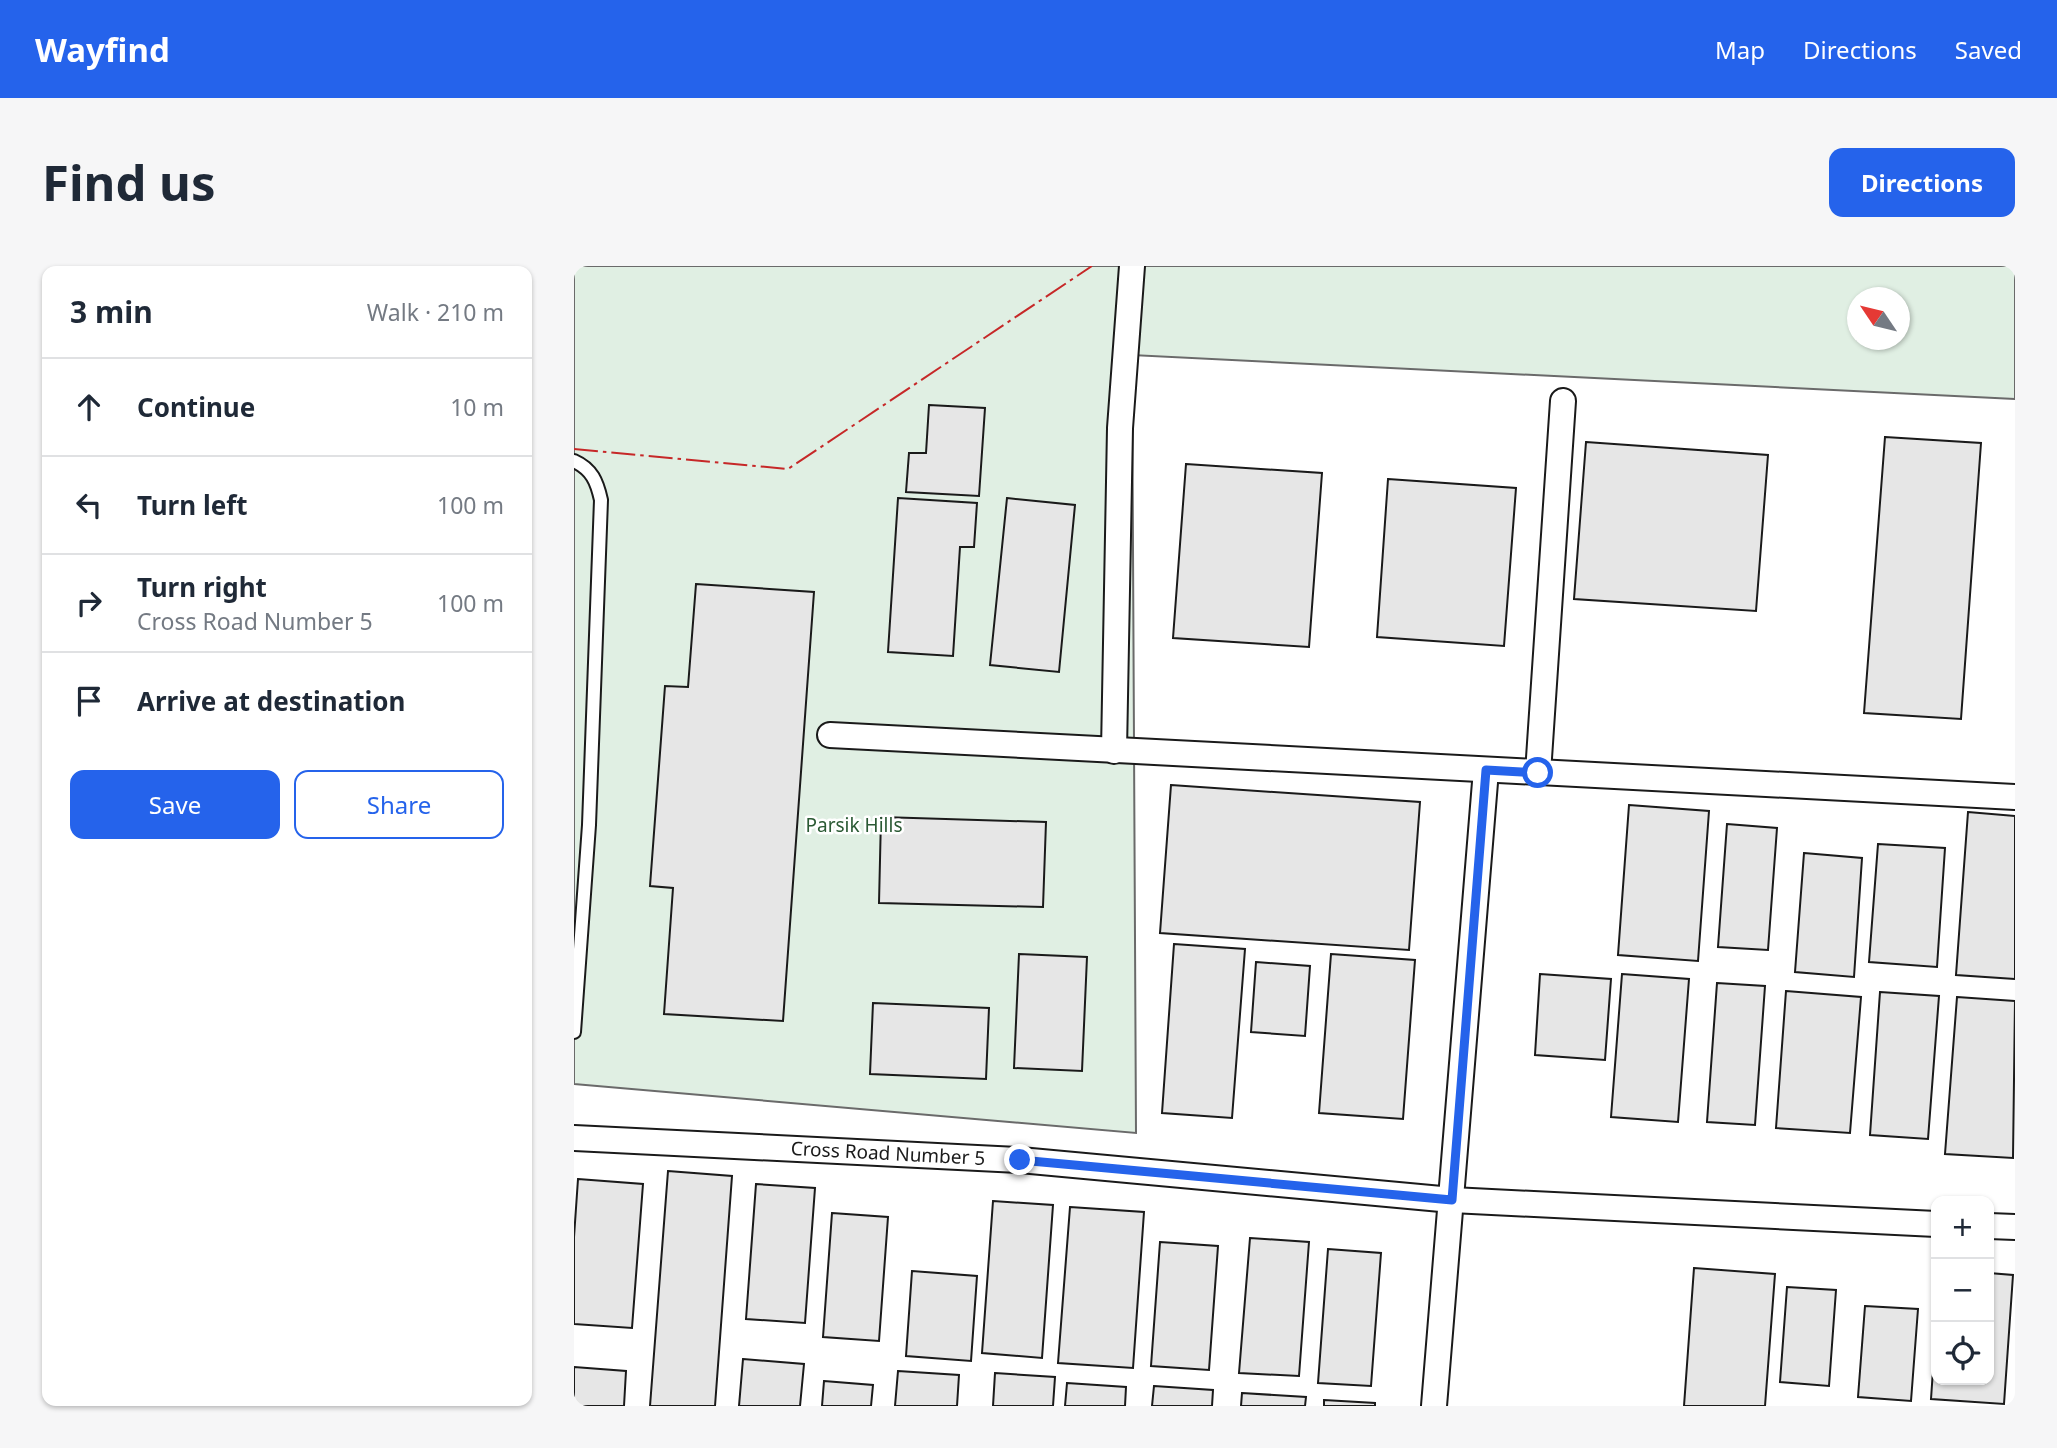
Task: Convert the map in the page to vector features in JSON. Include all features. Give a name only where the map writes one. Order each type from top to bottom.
[{"type":"street","points":[[1114,751],[1120,428],[1132,266]]},
{"type":"street","points":[[1538,773],[1563,401]]},
{"type":"street","points":[[830,735],[2015,797]]},
{"type":"street","points":[[1434,1406],[1486,770]]},
{"type":"street","name":"Cross Road Number 5","points":[[574,1138],[1020,1160],[1452,1200],[1931,1224]]},
{"type":"street","points":[[1994,1226],[2015,1227]]},
{"type":"lane","points":[[574,461],[584,466],[592,475],[601,500],[589,825],[574,1032]]},
{"type":"green space","name":"Parsik Hills","points":[[574,266],[2015,266],[2015,399],[1132,355],[1136,1133],[574,1084]]},
{"type":"building","points":[[929,405],[985,408],[979,496],[906,492],[909,453],[926,453]]},
{"type":"building","points":[[1885,437],[1981,443],[1961,719],[1864,713]]},
{"type":"building","points":[[1586,442],[1768,455],[1756,611],[1574,599]]},
{"type":"building","points":[[1186,464],[1322,473],[1309,647],[1173,638]]},
{"type":"building","points":[[1388,479],[1516,488],[1504,646],[1377,637]]},
{"type":"building","points":[[898,498],[977,503],[974,547],[960,547],[953,656],[888,652]]},
{"type":"building","points":[[1007,498],[1075,505],[1059,672],[990,665]]},
{"type":"building","points":[[696,584],[814,592],[783,1021],[664,1014],[673,888],[650,886],[665,686],[688,687]]},
{"type":"building","points":[[1171,785],[1420,802],[1409,950],[1160,933]]},
{"type":"building","points":[[1629,805],[1709,811],[1698,961],[1618,955]]},
{"type":"building","points":[[1968,812],[2015,816],[2015,979],[1956,975]]},
{"type":"building","points":[[881,817],[1046,822],[1043,907],[879,903]]},
{"type":"building","points":[[1727,824],[1777,828],[1768,950],[1718,947]]},
{"type":"building","points":[[1878,844],[1945,848],[1937,967],[1869,962]]},
{"type":"building","points":[[1804,853],[1862,858],[1854,977],[1795,972]]},
{"type":"building","points":[[1174,944],[1245,949],[1232,1118],[1162,1113]]},
{"type":"building","points":[[1019,954],[1087,957],[1082,1071],[1014,1068]]},
{"type":"building","points":[[1331,954],[1415,960],[1403,1119],[1319,1113]]},
{"type":"building","points":[[1256,962],[1310,966],[1305,1036],[1251,1032]]},
{"type":"building","points":[[1540,974],[1611,979],[1605,1060],[1535,1055]]},
{"type":"building","points":[[1622,974],[1689,979],[1678,1122],[1611,1117]]},
{"type":"building","points":[[1717,983],[1765,986],[1755,1125],[1707,1122]]},
{"type":"building","points":[[1786,991],[1861,997],[1850,1133],[1776,1128]]},
{"type":"building","points":[[1880,992],[1939,996],[1928,1139],[1870,1135]]},
{"type":"building","points":[[1957,997],[2015,1001],[2013,1158],[1945,1154]]},
{"type":"building","points":[[873,1003],[989,1008],[986,1079],[870,1074]]},
{"type":"building","points":[[668,1171],[732,1176],[715,1406],[650,1406]]},
{"type":"building","points":[[578,1179],[643,1184],[632,1328],[574,1324],[574,1237]]},
{"type":"building","points":[[756,1184],[815,1188],[805,1323],[746,1319]]},
{"type":"building","points":[[993,1201],[1053,1205],[1042,1358],[982,1353]]},
{"type":"building","points":[[1070,1207],[1144,1212],[1133,1368],[1058,1363]]},
{"type":"building","points":[[832,1213],[888,1217],[879,1341],[823,1337]]},
{"type":"building","points":[[1250,1238],[1309,1242],[1299,1376],[1239,1373]]},
{"type":"building","points":[[1160,1242],[1218,1246],[1209,1370],[1151,1366]]},
{"type":"building","points":[[1328,1249],[1381,1253],[1371,1386],[1318,1383]]},
{"type":"building","points":[[1694,1268],[1775,1274],[1765,1406],[1684,1406]]},
{"type":"building","points":[[912,1271],[977,1276],[971,1361],[906,1356]]},
{"type":"building","points":[[1994,1273],[2013,1275],[2004,1404],[1931,1399],[1932,1385],[1994,1385]]},
{"type":"building","points":[[1787,1287],[1836,1290],[1829,1386],[1780,1382]]},
{"type":"building","points":[[1865,1306],[1918,1309],[1911,1401],[1858,1397]]},
{"type":"building","points":[[743,1359],[804,1364],[800,1406],[739,1406]]},
{"type":"building","points":[[574,1367],[626,1371],[624,1406],[574,1406]]},
{"type":"building","points":[[898,1371],[959,1375],[957,1406],[895,1406]]},
{"type":"building","points":[[995,1373],[1055,1377],[1053,1406],[993,1406]]},
{"type":"building","points":[[824,1381],[873,1385],[871,1406],[822,1406]]},
{"type":"building","points":[[1067,1383],[1126,1387],[1125,1406],[1065,1406]]},
{"type":"building","points":[[1154,1386],[1213,1390],[1212,1406],[1152,1406]]},
{"type":"building","points":[[1242,1393],[1306,1397],[1305,1406],[1241,1406]]},
{"type":"building","points":[[1324,1400],[1375,1403],[1375,1406],[1324,1406]]},
{"type":"power","points":[[574,449],[788,469],[1092,266]]},
{"type":"route","points":[[1020,1160],[1452,1200],[1486,770],[1538,773]]}]
